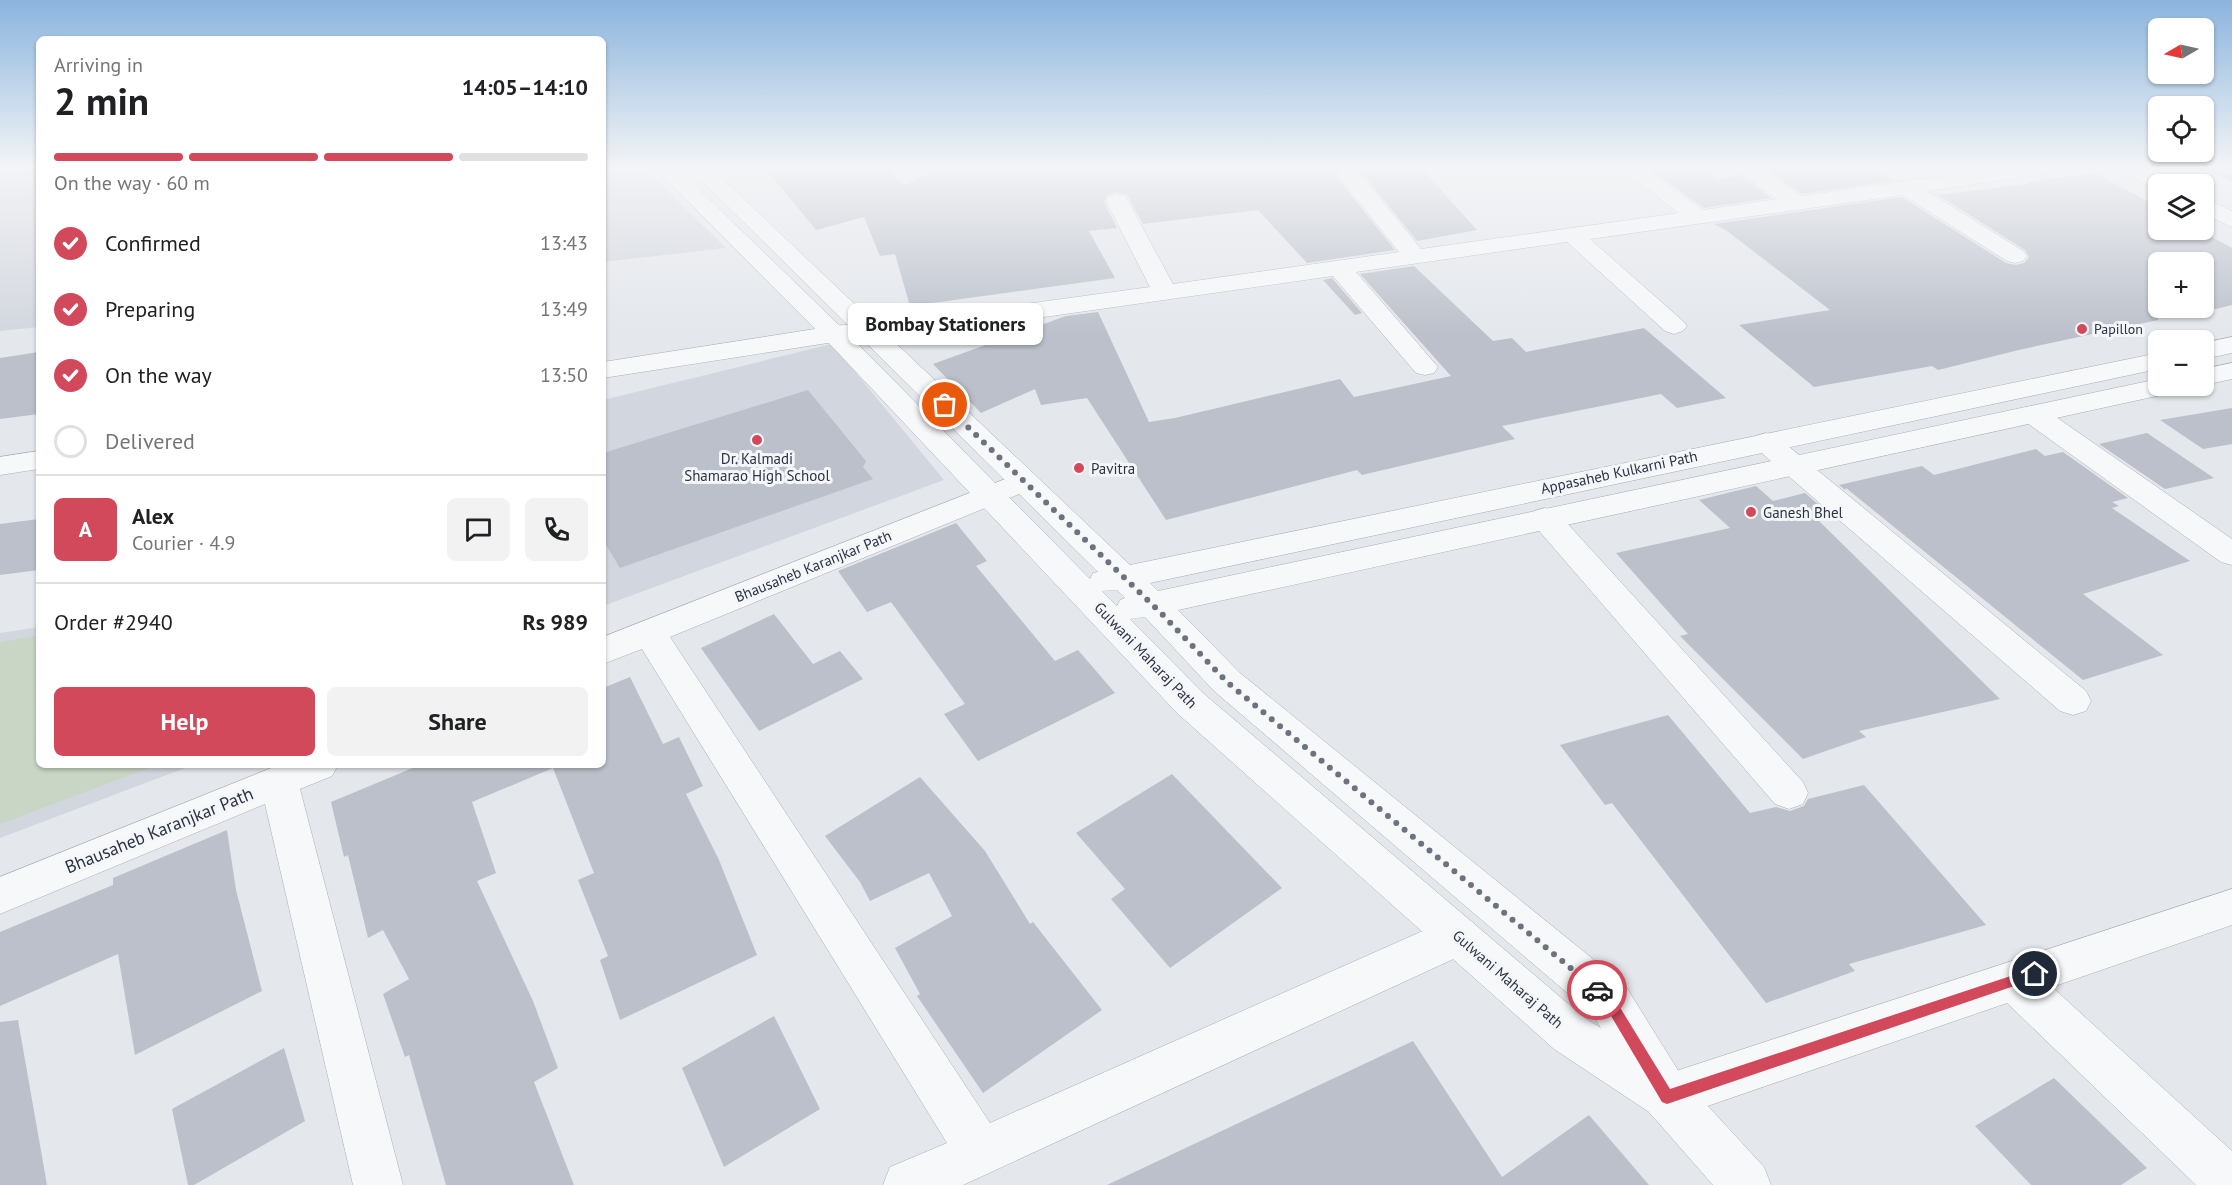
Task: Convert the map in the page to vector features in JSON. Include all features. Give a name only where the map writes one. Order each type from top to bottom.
[{"type":"street","name":"Gulwani Maharaj Path","points":[[721,223],[834,334],[988,495],[1108,615],[1190,703],[1570,1034],[1667,1097]]},
{"type":"street","name":"Gulwani Maharaj Path","points":[[757,223],[1149,602],[1227,682],[1609,1000],[1667,1097],[1746,1185]]},
{"type":"street","points":[[1129,223],[1165,292]]},
{"type":"street","points":[[1388,223],[1416,257]]},
{"type":"street","points":[[606,370],[868,329],[938,324],[1655,223]]},
{"type":"street","points":[[1969,223],[2015,256]]},
{"type":"street","points":[[1572,235],[1674,326]]},
{"type":"street","points":[[1339,267],[1425,367]]},
{"type":"street","points":[[2214,349],[2232,345]]},
{"type":"street","name":"Appasaheb Kulkarni Path","points":[[1080,588],[1121,575],[2148,363]]},
{"type":"street","points":[[2214,375],[2232,371]]},
{"type":"street","name":"Appasaheb Kulkarni Path","points":[[1108,615],[1149,602],[2148,390]]},
{"type":"street","points":[[2033,414],[2232,554]]},
{"type":"street","points":[[1766,442],[2073,701]]},
{"type":"street","points":[[0,466],[36,460]]},
{"type":"street","name":"Bhausaheb Karanjkar Path","points":[[606,650],[1023,481]]},
{"type":"street","points":[[1545,518],[1789,793]]},
{"type":"street","points":[[649,632],[981,1153]]},
{"type":"street","name":"Bhausaheb Karanjkar Path","points":[[0,896],[312,768]]},
{"type":"street","points":[[279,781],[378,1185]]},
{"type":"street","points":[[1667,1097],[2229,911]]},
{"type":"street","points":[[908,1185],[1458,936]]},
{"type":"street","points":[[2014,981],[2232,1185]]},
{"type":"shaded area","points":[[0,223],[36,223],[36,327],[0,331]]},
{"type":"shaded area","points":[[606,223],[701,223],[726,248],[606,262]]},
{"type":"shaded area","name":"Dr. Kalmadi Shamarao High School","points":[[832,344],[944,480],[606,605],[606,399]]},
{"type":"shaded area","points":[[36,627],[36,768],[185,768],[0,838],[0,633]]},
{"type":"green space","points":[[36,636],[36,768],[149,768],[0,824],[0,642]]},
{"type":"building","points":[[810,223],[841,223],[816,230]]},
{"type":"building","points":[[867,223],[1115,223],[1117,228],[1089,231],[1115,278],[910,306],[895,254],[880,256]]},
{"type":"building","points":[[1270,223],[1374,223],[1395,250],[1307,263]]},
{"type":"building","points":[[1403,223],[1471,223],[1477,230],[1417,241]]},
{"type":"building","points":[[1943,223],[2006,263],[2016,265],[2024,263],[2029,257],[2025,250],[1983,223],[2148,223],[2148,240],[2214,240],[2214,238],[2232,248],[2232,305],[2214,309],[2214,252],[2148,252],[2148,318],[2158,318],[2158,320],[1938,370],[1932,366],[1814,387],[1739,325],[1830,310],[1727,231],[1714,224]]},
{"type":"building","points":[[1414,266],[1493,341],[1512,338],[1526,352],[1644,328],[1726,398],[1677,408],[1661,394],[1502,426],[1515,439],[1362,475],[1357,470],[1166,520],[1087,398],[1041,405],[1035,389],[981,413],[933,364],[1066,316],[1098,312],[1149,422],[1175,418],[1340,379],[1354,397],[1451,376],[1360,274]]},
{"type":"building","points":[[1332,278],[1362,313],[1355,315],[1323,280]]},
{"type":"building","points":[[36,352],[36,414],[0,419],[0,358]]},
{"type":"building","points":[[808,390],[866,461],[863,467],[873,479],[620,568],[606,545],[606,452]]},
{"type":"building","points":[[2232,408],[2232,444],[2203,449],[2160,420]]},
{"type":"building","points":[[2147,433],[2214,478],[2165,489],[2099,444]]},
{"type":"building","points":[[2036,449],[2045,456],[2063,452],[2128,498],[2112,502],[2119,506],[2112,508],[2190,561],[2083,594],[2163,655],[2083,680],[1846,488],[1845,490],[1839,485],[1922,466],[1934,475]]},
{"type":"building","points":[[1756,486],[1773,501],[1805,493],[1826,511],[1818,520],[2000,699],[1859,731],[1866,737],[1803,759],[1680,636],[1688,634],[1616,553],[1730,528],[1699,500]]},
{"type":"building","points":[[36,519],[36,570],[0,575],[0,524]]},
{"type":"building","points":[[956,523],[987,561],[976,566],[1055,661],[1078,650],[1115,693],[978,761],[944,714],[965,704],[891,602],[867,612],[838,571]]},
{"type":"building","points":[[774,614],[813,664],[840,651],[863,679],[759,731],[701,648]]},
{"type":"building","points":[[630,677],[663,744],[679,737],[703,786],[686,794],[719,860],[757,955],[620,1020],[600,960],[608,956],[578,880],[594,873],[553,768],[606,768],[606,687]]},
{"type":"building","points":[[1668,715],[1750,813],[1776,807],[1790,811],[1804,806],[1808,799],[1864,785],[1986,925],[1849,964],[1855,971],[1766,1003],[1612,803],[1605,805],[1560,745]]},
{"type":"building","points":[[413,768],[553,768],[472,802],[496,873],[477,881],[533,1001],[558,1068],[534,1082],[574,1185],[446,1185],[409,1055],[405,1057],[383,994],[409,979],[383,930],[368,938],[348,855],[344,857],[331,802]]},
{"type":"building","points":[[1172,774],[1282,888],[1170,968],[1111,899],[1125,889],[1076,833]]},
{"type":"building","points":[[920,777],[985,851],[1030,924],[1033,922],[1102,1010],[983,1093],[917,996],[920,994],[895,948],[952,916],[929,873],[870,901],[860,882],[825,836]]},
{"type":"building","points":[[227,830],[236,890],[262,991],[135,1055],[118,954],[0,1006],[0,932],[113,885],[113,878]]},
{"type":"building","points":[[774,1016],[820,1109],[724,1167],[682,1068]]},
{"type":"building","points":[[18,1020],[47,1185],[0,1185],[0,1022]]},
{"type":"building","points":[[1413,1041],[1502,1177],[1589,1115],[1649,1185],[1107,1185]]},
{"type":"building","points":[[284,1048],[305,1121],[194,1185],[188,1185],[172,1109]]},
{"type":"building","points":[[2054,1078],[2147,1168],[2121,1185],[2031,1185],[1975,1126]]},
{"type":"way so far","points":[[945,405],[1161,613],[1227,682],[1597,990]]},
{"type":"place","name":"Papillon","points":[[2082,329]]},
{"type":"place","name":"Bombay Stationers","points":[[945,405]]},
{"type":"place","name":"Dr. Kalmadi Shamarao High School","points":[[757,440]]},
{"type":"place","name":"Pavitra","points":[[1079,468]]},
{"type":"place","name":"Ganesh Bhel","points":[[1751,512]]},
{"type":"route","points":[[1597,990],[1609,1000],[1667,1097],[2035,974]]}]
